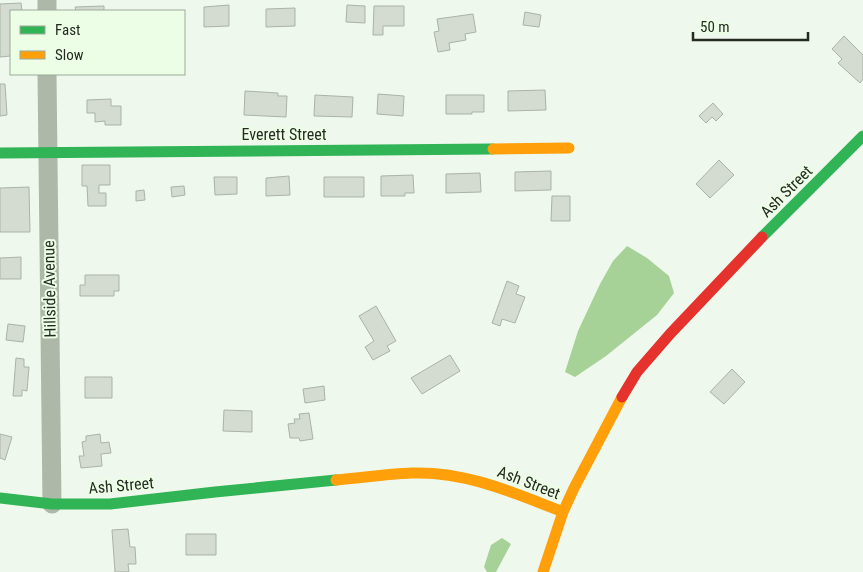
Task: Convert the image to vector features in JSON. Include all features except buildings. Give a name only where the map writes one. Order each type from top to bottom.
[{"type":"street","name":"Hillside Avenue","points":[[47,75],[52,504]]},
{"type":"street","name":"Ash Street","points":[[0,498],[52,504],[110,504],[413,473],[459,476],[476,480],[563,512],[616,407],[637,372],[670,334],[760,240],[863,136]]},
{"type":"street","name":"Everett Street","points":[[0,153],[569,148]]},
{"type":"street","points":[[543,572],[563,512]]},
{"type":"shaded area","points":[[627,246],[647,258],[669,276],[674,293],[657,315],[606,356],[575,377],[565,372],[578,331],[613,261]]},
{"type":"shaded area","points":[[502,538],[511,544],[496,572],[487,572],[484,567],[491,545]]},
{"type":"traffic: fast","points":[[762,237],[863,136]]},
{"type":"traffic: fast","points":[[0,153],[493,149]]},
{"type":"traffic: fast","points":[[0,498],[52,504],[110,504],[336,480]]},
{"type":"traffic: slow","points":[[493,149],[569,148]]},
{"type":"traffic: slow","points":[[543,572],[563,512],[622,397]]},
{"type":"traffic: slow","points":[[336,480],[393,474],[432,473],[471,479],[563,512]]},
{"type":"traffic: jam","points":[[622,397],[637,372],[670,334],[762,237]]}]
